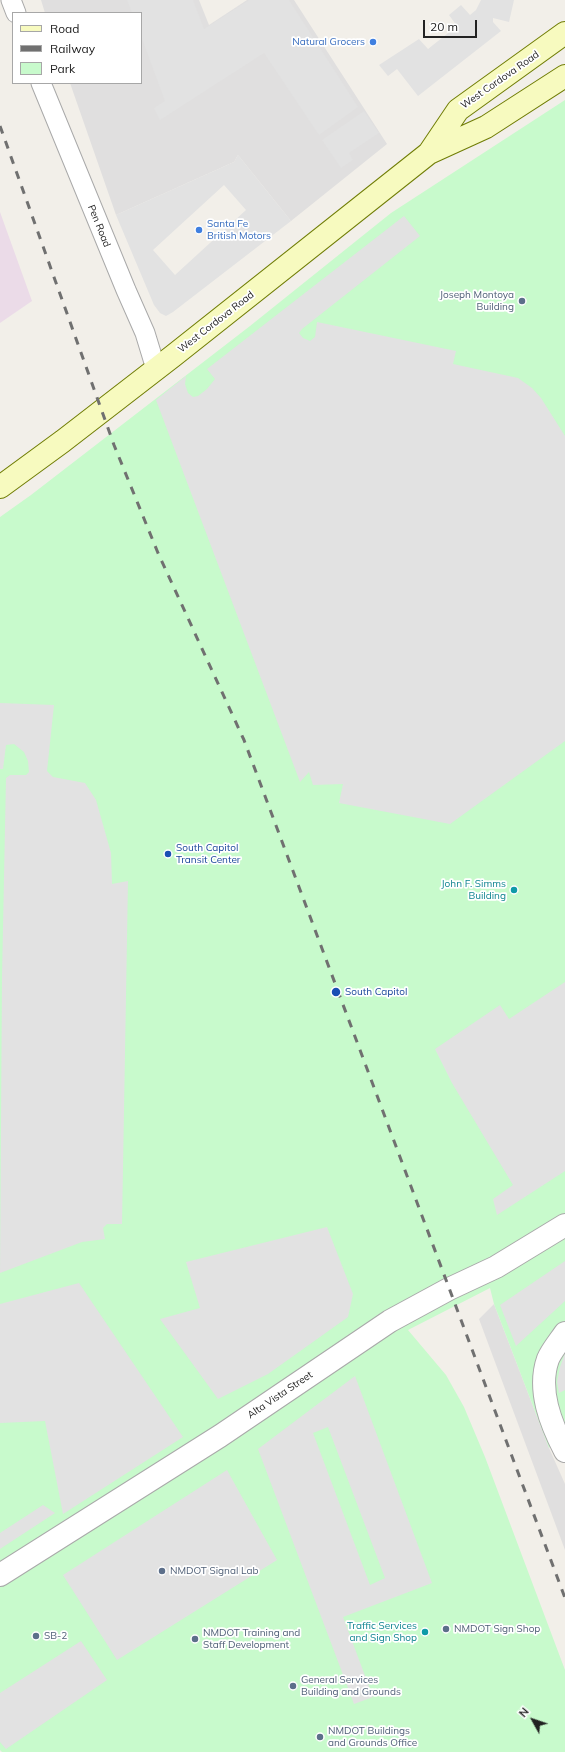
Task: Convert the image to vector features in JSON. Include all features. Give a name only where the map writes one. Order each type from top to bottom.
[{"type":"main road","name":"West Cordova Road","points":[[429,153],[458,110],[565,33]]},
{"type":"main road","name":"West Cordova Road","points":[[0,486],[63,441],[156,370],[429,153],[486,127],[565,76]]},
{"type":"street","points":[[11,0],[16,12]]},
{"type":"street","name":"Pen Road","points":[[41,84],[123,283],[146,333],[156,370]]},
{"type":"street","name":"Alta Vista Street","points":[[0,1575],[220,1436],[390,1321],[436,1296],[496,1267],[565,1225]]},
{"type":"street","points":[[563,1443],[547,1405],[544,1395],[544,1381],[548,1359],[565,1334]]},
{"type":"shaded area","points":[[41,0],[199,0],[209,25],[247,0],[294,0],[387,144],[291,221],[238,155],[234,162],[116,215],[70,84],[142,84],[142,12],[45,12]]},
{"type":"shaded area","points":[[127,0],[193,0],[204,29],[249,0],[289,0],[358,107],[319,135],[264,53],[160,120],[154,108],[165,101],[142,39],[142,12],[132,12]]},
{"type":"shaded area","points":[[481,0],[514,0],[509,22],[493,18],[493,22],[501,31],[418,96],[397,69],[388,76],[379,65],[419,39],[428,49],[457,26],[449,15],[461,5],[470,15],[476,10]]},
{"type":"shaded area","points":[[364,111],[379,133],[349,153],[353,160],[341,168],[322,140]]},
{"type":"shaded area","points":[[238,155],[291,221],[166,316],[160,313],[154,305],[116,215],[234,162]],"holes":[[[224,185],[246,210],[175,275],[153,250]]]},
{"type":"shaded area","points":[[0,212],[32,301],[0,323]]},
{"type":"shaded area","points":[[404,216],[420,236],[302,329],[299,333],[303,338],[310,341],[315,337],[317,322],[456,351],[453,364],[518,378],[532,388],[541,398],[565,436],[565,741],[450,824],[339,803],[343,784],[313,785],[309,772],[300,782],[156,400],[186,376],[185,384],[188,393],[193,397],[198,396],[207,389],[215,379],[207,369]]},
{"type":"shaded area","points":[[0,703],[54,705],[47,771],[53,777],[85,783],[96,800],[111,853],[112,884],[128,881],[122,1224],[107,1224],[103,1228],[105,1239],[82,1242],[0,1273],[2,977],[6,778],[10,775],[26,775],[29,772],[28,761],[24,752],[14,744],[6,745],[3,769],[0,769]]},
{"type":"shaded area","points":[[565,982],[565,1171],[497,1215],[493,1199],[513,1185],[452,1083],[435,1049],[500,1005],[509,1019]]},
{"type":"shaded area","points":[[327,1227],[353,1294],[348,1317],[268,1374],[218,1399],[160,1319],[200,1308],[186,1262]]},
{"type":"shaded area","points":[[565,1261],[565,1301],[516,1346],[500,1305]]},
{"type":"shaded area","points":[[79,1283],[183,1437],[63,1514],[45,1421],[0,1423],[0,1304]]},
{"type":"shaded area","points":[[494,1304],[549,1448],[565,1484],[565,1550],[479,1319]]},
{"type":"shaded area","points":[[565,1353],[565,1390],[559,1393],[557,1382]]},
{"type":"shaded area","points":[[355,1376],[432,1583],[343,1617],[373,1697],[354,1704],[258,1449]],"holes":[[[328,1427],[385,1578],[370,1585],[313,1433]]]},
{"type":"shaded area","points":[[227,1470],[277,1560],[117,1660],[63,1575]]},
{"type":"shaded area","points":[[43,1505],[55,1513],[0,1549],[0,1533]]},
{"type":"shaded area","points":[[81,1641],[107,1680],[6,1749],[0,1742],[0,1693]]},
{"type":"green space","points":[[565,100],[565,1433],[549,1448],[494,1304],[490,1288],[408,1330],[446,1375],[464,1407],[485,1457],[565,1670],[565,1752],[2,1752],[0,1750],[0,517],[31,495],[250,326],[391,213]]},
{"type":"railway","points":[[0,126],[114,445],[158,553],[244,740],[565,1598]]},
{"type":"place","name":"Natural Grocers","points":[[373,42]]},
{"type":"place","name":"Santa Fe British Motors","points":[[199,230]]},
{"type":"place","name":"Joseph Montoya Building","points":[[522,301]]},
{"type":"place","name":"South Capitol Transit Center","points":[[168,854]]},
{"type":"place","name":"John F. Simms Building","points":[[514,890]]},
{"type":"place","name":"South Capitol","points":[[336,992]]},
{"type":"place","name":"NMDOT Signal Lab","points":[[162,1571]]},
{"type":"place","name":"NMDOT Sign Shop","points":[[446,1629]]},
{"type":"place","name":"Traffic Services and Sign Shop","points":[[425,1632]]},
{"type":"place","name":"SB-2","points":[[36,1636]]},
{"type":"place","name":"NMDOT Training and Staff Development","points":[[195,1639]]},
{"type":"place","name":"General Services Building and Grounds","points":[[293,1686]]},
{"type":"place","name":"NMDOT Buildings and Grounds Office","points":[[320,1737]]}]
